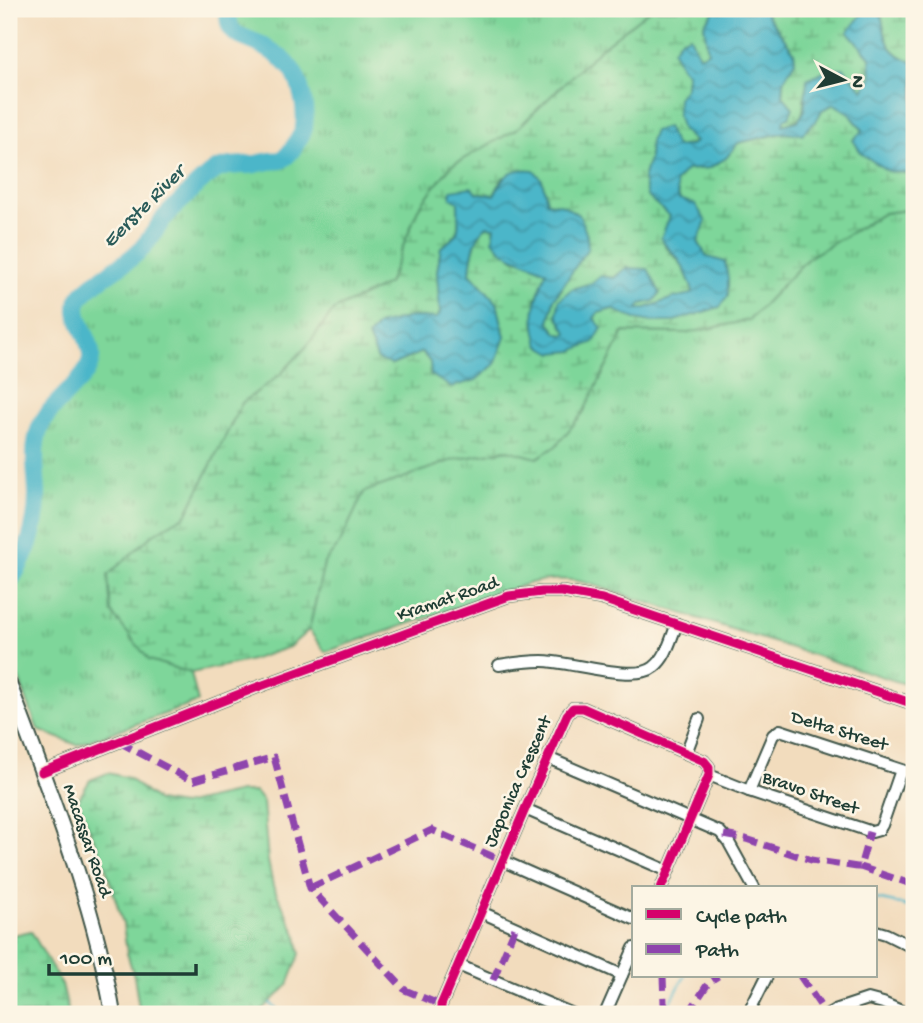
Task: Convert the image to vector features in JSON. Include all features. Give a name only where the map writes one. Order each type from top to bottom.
[{"type":"main road","name":"Macassar Road","points":[[9,684],[92,917],[107,975],[113,1014]]},
{"type":"street","name":"Kramat Road","points":[[41,772],[255,688],[509,597],[542,592],[584,595],[914,704]]},
{"type":"street","points":[[499,665],[543,661],[617,672],[644,673],[654,668],[664,656],[677,624]]},
{"type":"street","name":"Japonica Crescent","points":[[441,1014],[441,1005],[525,809],[573,708],[583,708],[686,753],[706,763],[710,769],[709,775]]},
{"type":"street","points":[[686,753],[699,719]]},
{"type":"street","name":"Delta Street","points":[[749,792],[773,735],[780,730],[914,775]]},
{"type":"street","points":[[548,758],[720,832],[726,837],[753,886]]},
{"type":"street","name":"Bravo Street","points":[[709,775],[749,792],[874,832],[883,825],[901,770]]},
{"type":"street","points":[[662,886],[709,775]]},
{"type":"street","points":[[525,809],[668,871]]},
{"type":"street","points":[[503,861],[632,918]]},
{"type":"street","points":[[481,912],[622,975]]},
{"type":"street","points":[[878,932],[914,948]]},
{"type":"street","points":[[605,1014],[632,952]]},
{"type":"street","points":[[458,965],[573,1014]]},
{"type":"street","points":[[748,1014],[766,978]]},
{"type":"street","points":[[828,1014],[868,999],[908,1014]]},
{"type":"green space","points":[[228,9],[651,9],[600,49],[517,129],[451,166],[419,207],[388,284],[334,310],[307,346],[280,375],[242,403],[186,515],[152,535],[149,660],[191,673],[198,702],[77,745],[38,730],[9,652],[9,582],[20,566],[33,532],[37,494],[35,461],[38,430],[55,404],[86,375],[90,365],[91,344],[79,321],[79,299],[143,247],[176,205],[216,170],[279,161],[294,147],[303,131],[305,109],[292,69],[282,58],[256,42],[234,33],[228,21]]},
{"type":"green space","points":[[651,9],[716,9],[704,24],[708,52],[699,56],[689,37],[686,87],[678,99],[696,142],[679,146],[650,141],[649,159],[643,179],[647,196],[670,216],[665,247],[682,267],[693,291],[692,295],[678,297],[651,308],[637,309],[641,304],[626,268],[614,278],[600,276],[592,283],[572,289],[557,315],[568,334],[558,334],[549,322],[554,299],[562,289],[563,205],[547,202],[542,180],[503,177],[494,195],[478,193],[458,202],[458,228],[453,237],[441,247],[437,272],[440,313],[437,318],[410,317],[392,365],[422,352],[430,362],[505,337],[497,303],[470,273],[477,241],[487,226],[495,227],[512,258],[529,262],[547,272],[536,299],[553,353],[597,323],[594,318],[598,313],[612,309],[671,322],[725,262],[707,257],[688,221],[675,182],[685,170],[709,168],[726,158],[738,143],[783,133],[802,134],[816,121],[822,110],[835,104],[849,113],[888,171],[914,174],[914,209],[884,213],[808,258],[749,320],[688,333],[624,332],[583,413],[556,446],[537,458],[508,450],[453,460],[364,492],[340,543],[324,563],[309,630],[289,647],[248,661],[191,673],[149,660],[111,612],[108,575],[152,535],[186,515],[242,403],[280,375],[307,346],[334,310],[388,284],[419,207],[451,166],[517,129],[600,49]]},
{"type":"green space","points":[[767,9],[866,9],[858,20],[856,32],[856,41],[870,57],[871,78],[862,91],[804,98],[800,117],[782,125],[784,80],[795,61],[794,52],[766,14]]},
{"type":"green space","points":[[873,9],[914,9],[914,62],[893,50],[886,38],[881,13]]},
{"type":"green space","points":[[914,209],[914,687],[590,584],[567,580],[527,584],[325,652],[309,630],[324,563],[340,543],[363,492],[453,460],[508,450],[537,458],[583,413],[624,332],[688,333],[749,320],[808,258],[884,213]]},
{"type":"green space","points":[[108,773],[128,778],[157,801],[182,805],[240,792],[255,792],[263,802],[273,886],[297,936],[300,954],[288,985],[258,1014],[140,1014],[123,924],[103,859],[78,800],[90,780]]},
{"type":"green space","points":[[31,931],[62,985],[69,1014],[9,1014],[9,936]]},
{"type":"water","points":[[716,9],[767,9],[766,14],[794,52],[795,61],[784,80],[783,96],[793,108],[789,117],[784,119],[783,125],[798,121],[804,112],[807,79],[829,69],[844,68],[863,90],[871,78],[870,57],[848,32],[866,9],[881,13],[884,30],[893,50],[914,62],[914,174],[888,171],[862,154],[853,140],[863,130],[849,113],[834,104],[822,110],[816,121],[802,134],[782,133],[738,143],[726,158],[709,168],[686,170],[675,182],[679,199],[695,204],[706,221],[698,242],[707,257],[725,262],[728,296],[720,307],[671,322],[635,319],[612,309],[598,313],[594,318],[602,328],[594,342],[572,351],[553,353],[539,345],[534,316],[546,272],[505,252],[493,240],[495,227],[487,226],[477,241],[470,273],[497,303],[505,337],[495,364],[476,380],[451,387],[431,375],[430,362],[422,352],[392,365],[378,360],[368,337],[378,325],[410,317],[437,318],[440,313],[437,272],[441,247],[456,233],[459,223],[458,202],[451,198],[451,190],[471,187],[478,193],[494,195],[513,171],[534,170],[542,180],[547,202],[563,205],[580,216],[587,236],[588,248],[554,299],[549,322],[557,333],[568,334],[557,315],[559,300],[572,289],[592,283],[600,276],[614,278],[626,268],[648,269],[660,293],[654,301],[641,304],[638,309],[692,294],[682,265],[661,238],[670,216],[647,196],[643,179],[654,131],[667,127],[676,147],[695,142],[682,130],[677,114],[678,98],[686,87],[687,73],[673,50],[680,40],[690,36],[699,56],[708,52],[704,24]]},
{"type":"waterway","name":"Eerste River","points":[[9,582],[26,551],[33,529],[37,493],[35,453],[39,430],[51,410],[89,367],[90,350],[78,317],[78,301],[96,282],[134,255],[163,219],[212,172],[227,166],[281,160],[291,151],[303,132],[304,106],[293,72],[286,62],[275,54],[233,31],[228,9]]},
{"type":"waterway","points":[[878,899],[914,909]]},
{"type":"waterway","points":[[664,1014],[684,978]]},
{"type":"waterway","points":[[270,1003],[282,1014]]},
{"type":"marked path","points":[[119,742],[192,781],[274,757],[310,888],[405,990],[441,1005]]},
{"type":"marked path","points":[[310,888],[432,830],[503,861]]},
{"type":"marked path","points":[[724,835],[746,839],[811,860],[860,867],[870,832]]},
{"type":"marked path","points":[[860,867],[914,883]]},
{"type":"marked path","points":[[493,980],[515,928]]},
{"type":"marked path","points":[[663,978],[664,1003],[669,1014]]},
{"type":"marked path","points":[[688,1014],[709,982],[715,978]]},
{"type":"marked path","points":[[801,978],[826,1014]]},
{"type":"cycle path","points":[[42,772],[255,688],[509,596],[542,592],[562,592],[602,599],[914,704]]},
{"type":"cycle path","points":[[441,1014],[441,1005],[525,809],[567,715],[573,708],[583,708],[704,761],[709,767],[709,775],[662,886]]}]
